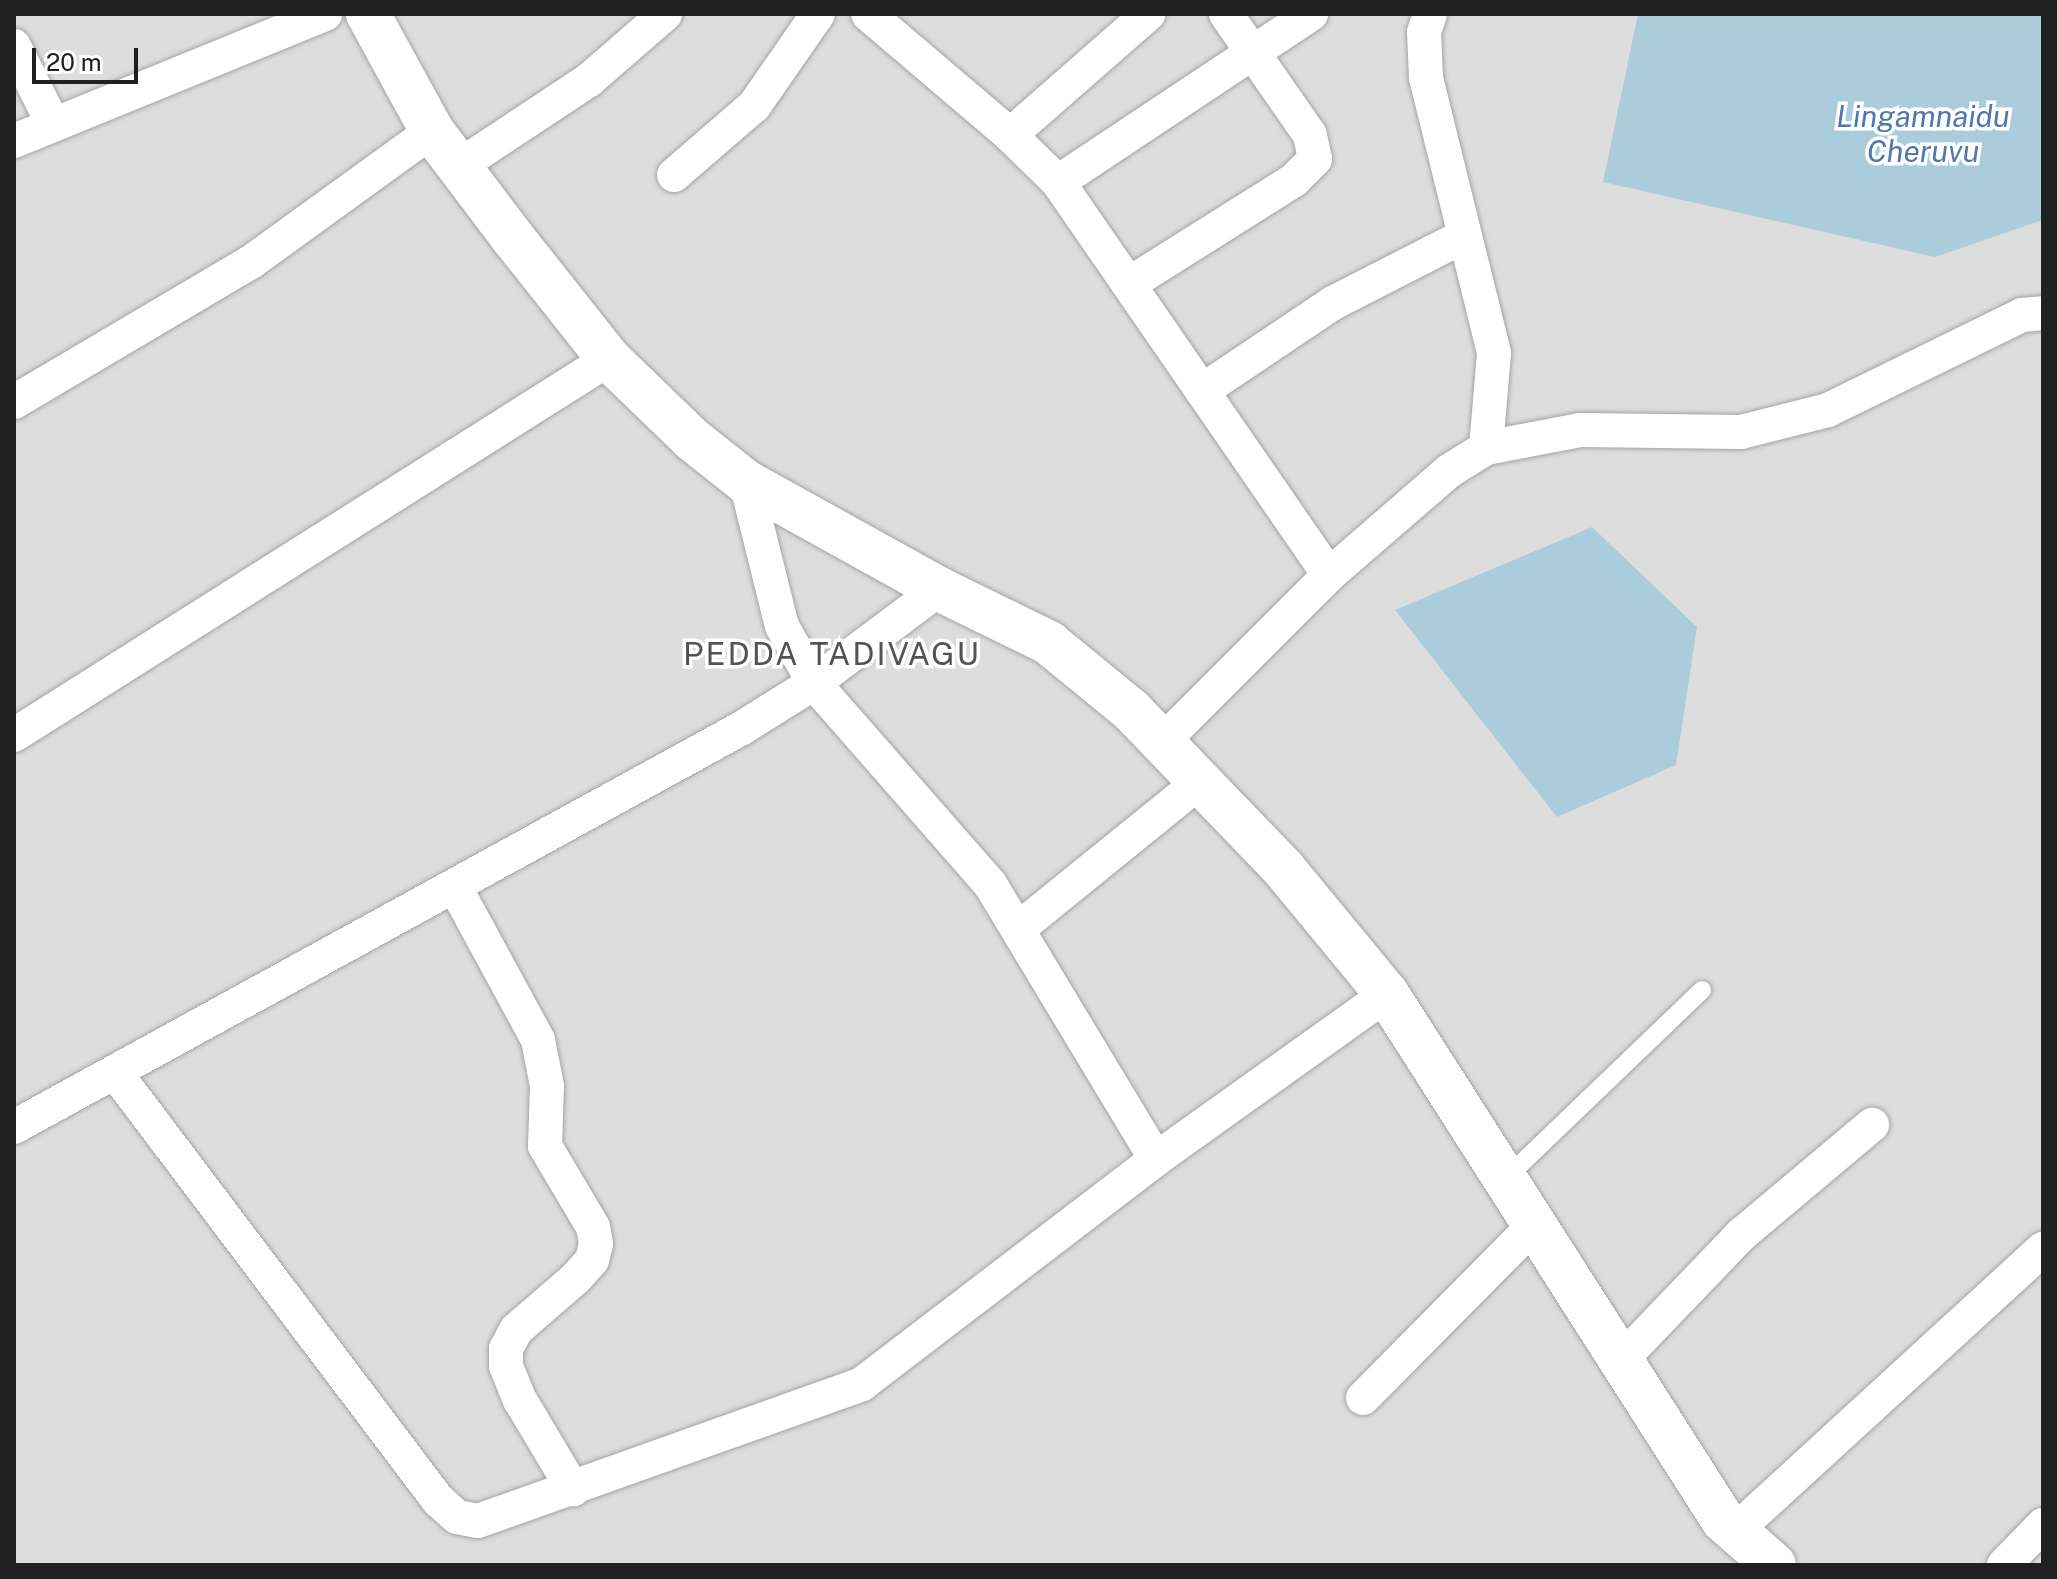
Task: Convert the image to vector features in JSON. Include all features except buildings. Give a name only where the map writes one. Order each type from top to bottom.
[{"type":"street","points":[[14,141],[52,122],[325,14]]},
{"type":"street","points":[[368,14],[432,131],[609,359],[746,482],[939,589],[1049,643],[1162,742],[1283,868],[1387,994],[1621,1360],[1735,1531],[1774,1565]]},
{"type":"street","points":[[459,166],[589,80],[665,14]]},
{"type":"street","points":[[674,175],[754,106],[818,14]]},
{"type":"street","points":[[868,14],[1010,135],[1058,182],[1329,575]]},
{"type":"street","points":[[1010,135],[1148,14]]},
{"type":"street","points":[[1129,284],[1294,180],[1315,159],[1310,135],[1226,14]]},
{"type":"street","points":[[1058,182],[1311,14]]},
{"type":"street","points":[[1430,14],[1424,32],[1426,78],[1494,353],[1486,448]]},
{"type":"street","points":[[14,46],[52,122]]},
{"type":"street","points":[[14,402],[251,262],[432,131]]},
{"type":"street","points":[[1202,391],[1333,303],[1464,236]]},
{"type":"street","points":[[1162,742],[1329,575],[1449,471],[1486,448],[1580,430],[1741,432],[1828,410],[2022,315],[2043,313]]},
{"type":"street","points":[[14,735],[609,359]]},
{"type":"street","points":[[746,482],[777,611],[814,683],[990,884],[1156,1159]]},
{"type":"street","points":[[14,1127],[117,1075],[814,683],[939,589]]},
{"type":"street","points":[[1018,929],[1201,781]]},
{"type":"street","points":[[455,887],[538,1040],[547,1086],[545,1146],[595,1236],[592,1260],[516,1330],[506,1349],[506,1366],[520,1400],[573,1489]]},
{"type":"street","points":[[117,1075],[438,1500],[457,1517],[478,1521],[862,1384],[1156,1159],[1387,994]]},
{"type":"street","points":[[1621,1360],[1742,1234],[1872,1125]]},
{"type":"street","points":[[1363,1398],[1534,1225]]},
{"type":"street","points":[[1735,1531],[2043,1249]]},
{"type":"street","points":[[2004,1565],[2043,1525]]},
{"type":"lane","points":[[1505,1179],[1702,990]]},
{"type":"shaded area","points":[[14,14],[2043,14],[2043,1565],[14,1565]]},
{"type":"water","name":"Lingamnaidu Cheruvu","points":[[1638,14],[2043,14],[2043,220],[1935,257],[1603,182]]},
{"type":"water","points":[[1592,527],[1697,627],[1676,765],[1557,817],[1395,610]]},
{"type":"district","name":"PEDDA TADIVAGU","points":[[832,654]]}]
